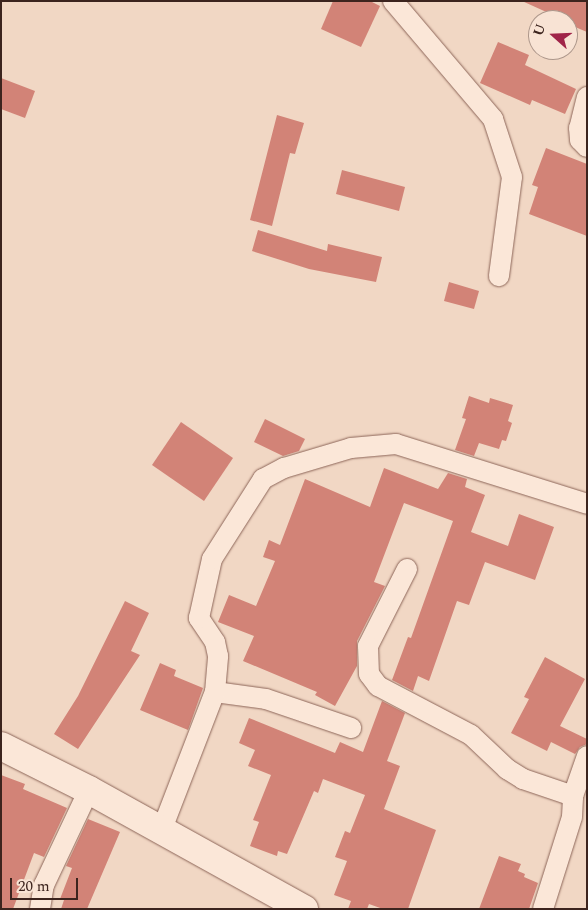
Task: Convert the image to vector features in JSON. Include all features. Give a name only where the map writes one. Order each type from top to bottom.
[{"type":"street","points":[[394,1],[493,119],[512,177],[499,276]]},
{"type":"street","points":[[587,97],[579,128],[580,140],[587,147]]},
{"type":"street","points":[[162,829],[215,692],[218,656],[215,642],[198,618],[212,559],[263,479],[284,468],[351,448],[396,444],[587,504]]},
{"type":"street","points":[[407,568],[368,646],[369,674],[378,686],[471,735],[507,769],[523,778],[573,796]]},
{"type":"street","points":[[215,692],[266,699],[351,728]]},
{"type":"street","points":[[1,746],[162,829],[304,909]]},
{"type":"street","points":[[543,909],[580,818],[573,796],[587,756]]},
{"type":"street","points":[[40,909],[44,885],[89,790]]},
{"type":"building","points":[[333,1],[370,1],[380,6],[361,47],[321,29]]},
{"type":"building","points":[[522,1],[587,1],[587,32],[578,28],[578,10],[542,10]]},
{"type":"building","points":[[498,42],[528,55],[525,65],[576,89],[565,114],[532,100],[530,105],[480,83]]},
{"type":"building","points":[[1,78],[35,91],[25,118],[1,109]]},
{"type":"building","points":[[277,115],[304,123],[295,154],[290,153],[272,226],[250,220]]},
{"type":"building","points":[[546,148],[587,164],[587,236],[529,214],[538,187],[532,185]]},
{"type":"building","points":[[342,170],[405,187],[399,211],[336,194]]},
{"type":"building","points":[[258,230],[327,251],[328,244],[382,257],[376,282],[309,269],[252,251]]},
{"type":"building","points":[[449,282],[479,291],[474,309],[444,301]]},
{"type":"building","points":[[469,396],[489,403],[490,398],[513,405],[508,421],[512,423],[506,441],[502,440],[499,449],[479,443],[474,456],[455,450],[466,419],[462,418]]},
{"type":"building","points":[[265,419],[305,439],[299,451],[283,456],[254,442]]},
{"type":"building","points":[[181,422],[233,458],[204,501],[152,465]]},
{"type":"building","points":[[384,468],[438,489],[448,473],[467,479],[465,487],[485,495],[471,532],[508,546],[519,514],[554,527],[535,580],[485,562],[469,605],[457,601],[429,681],[418,676],[413,691],[392,680],[408,637],[411,638],[453,521],[404,503],[374,582],[385,586],[357,641],[357,666],[335,706],[315,695],[317,692],[243,661],[254,636],[218,622],[229,595],[256,606],[275,561],[263,557],[269,540],[280,545],[305,479],[370,507]]},
{"type":"building","points":[[125,601],[149,613],[131,651],[140,655],[78,749],[54,734],[78,696]]},
{"type":"building","points":[[545,657],[585,679],[560,726],[587,739],[587,744],[580,747],[575,754],[551,742],[547,751],[511,733],[529,699],[524,697]]},
{"type":"building","points":[[160,663],[176,670],[174,676],[203,688],[188,730],[140,710]]},
{"type":"building","points":[[382,701],[405,713],[387,761],[400,766],[384,809],[436,830],[408,909],[383,909],[369,904],[367,909],[348,909],[351,901],[334,895],[347,861],[335,857],[345,831],[350,833],[365,795],[323,779],[318,793],[314,791],[287,854],[278,851],[277,856],[250,846],[259,822],[253,820],[271,775],[248,766],[255,750],[239,743],[249,718],[335,753],[340,742],[363,752]]},
{"type":"building","points":[[1,775],[25,784],[23,789],[67,808],[44,857],[34,853],[13,909],[1,909]]},
{"type":"building","points":[[88,819],[120,832],[87,909],[61,909],[64,900],[60,899],[72,868],[66,866]]},
{"type":"building","points":[[499,856],[521,864],[518,871],[525,874],[524,877],[538,883],[529,909],[479,909]]}]
